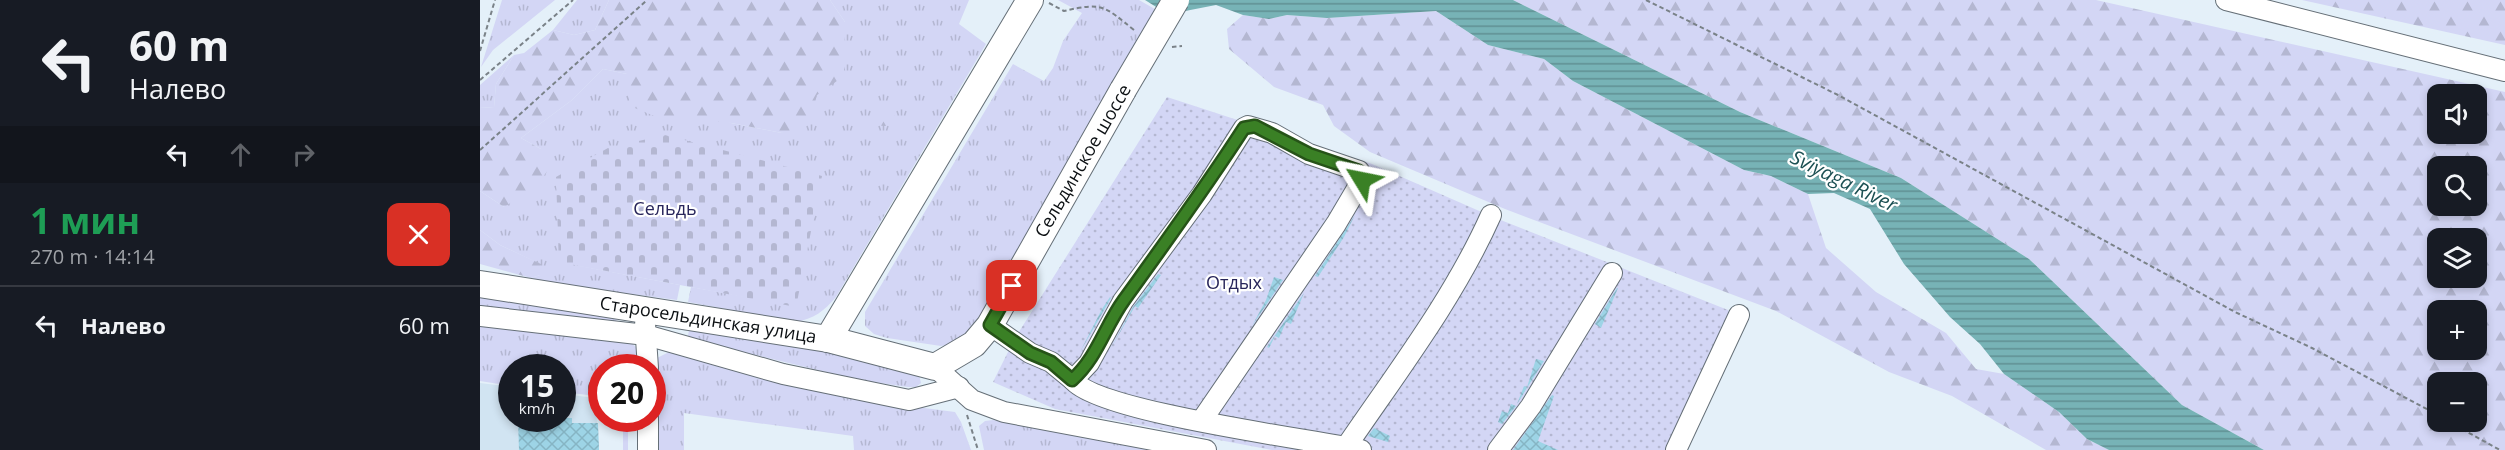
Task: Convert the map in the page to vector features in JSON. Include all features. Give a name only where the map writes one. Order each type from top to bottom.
[{"type":"main road","points":[[828,339],[1030,0]]},
{"type":"main road","name":"Сельдинское шоссе","points":[[935,367],[974,344],[990,325],[1176,0]]},
{"type":"main road","name":"Старосельдинская улица","points":[[480,284],[828,339],[935,367]]},
{"type":"street","points":[[2226,0],[2505,71]]},
{"type":"street","points":[[1072,380],[1089,363],[1123,302],[1202,194],[1244,128],[1255,126],[1309,154],[1359,171],[1362,180],[1336,224],[1202,420]]},
{"type":"street","points":[[990,325],[1030,353],[1051,362],[1079,388],[1089,393],[1256,433],[1353,448],[1478,245],[1491,215]]},
{"type":"street","points":[[1498,450],[1531,406],[1612,273]]},
{"type":"street","points":[[644,309],[647,354]]},
{"type":"street","points":[[1676,450],[1739,315]]},
{"type":"street","points":[[480,316],[646,335],[783,374],[909,400],[959,387]]},
{"type":"street","points":[[935,367],[972,400],[1004,412],[1206,450]]},
{"type":"street","points":[[648,432],[648,450]]},
{"type":"path","points":[[480,51],[495,0]]},
{"type":"path","points":[[480,80],[573,0]]},
{"type":"path","points":[[480,150],[646,0]]},
{"type":"path","points":[[1044,0],[1064,11],[1088,5],[1101,6],[1142,36]]},
{"type":"path","points":[[1646,0],[1838,95],[2235,312],[2313,348],[2427,409]]},
{"type":"path","points":[[1171,47],[1182,46]]},
{"type":"path","points":[[959,387],[978,450]]},
{"type":"path","points":[[2467,432],[2500,450]]},
{"type":"shaded area","points":[[480,383],[498,385],[498,432],[576,432],[576,396],[588,397],[588,432],[598,432],[599,450],[480,450]]},
{"type":"green space","points":[[502,0],[555,0],[493,50],[481,67]]},
{"type":"green space","points":[[577,0],[609,0],[595,30],[574,35],[553,30]]},
{"type":"green space","points":[[609,0],[830,0],[845,22],[844,76],[817,95],[806,126],[782,133],[731,123],[657,117],[630,106],[627,74],[603,69],[572,100],[521,138],[541,149],[551,166],[534,189],[504,207],[480,191],[480,108],[494,107],[496,84],[514,55],[524,53],[553,30],[574,35],[595,30]]},
{"type":"green space","points":[[830,0],[969,0],[959,24],[986,44],[836,297],[818,314],[795,322],[688,302],[691,287],[796,306],[559,262],[680,285],[677,300],[569,286],[531,278],[540,275],[540,264],[500,245],[480,230],[480,191],[504,207],[541,149],[521,138],[572,100],[603,69],[627,74],[731,123],[782,133],[816,95],[845,22]]},
{"type":"green space","points":[[1058,0],[1139,0],[1160,12],[979,323],[956,343],[941,346],[874,334],[865,326],[865,312],[1013,64],[1044,81],[1053,68],[1063,41],[1082,13]]},
{"type":"green space","points":[[1513,0],[2096,0],[2469,84],[2427,84],[2427,144],[2487,144],[2487,88],[2505,92],[2505,450],[2264,450],[2182,405],[2029,259],[1901,178],[1740,112]]},
{"type":"green space","points":[[2302,0],[2505,0],[2505,45]]},
{"type":"green space","points":[[1436,11],[1488,45],[1544,59],[1573,81],[1744,170],[1771,176],[1808,194],[1826,248],[1876,292],[1946,333],[1976,369],[2004,374],[2059,412],[2087,439],[2109,450],[2046,450],[1952,396],[1889,372],[1776,311],[1505,209],[1370,152],[1334,126],[1323,105],[1274,87],[1229,49],[1227,29],[1243,15],[1269,19],[1287,15],[1327,18]]},
{"type":"green space","points":[[514,55],[496,84],[494,107],[480,108],[480,85]]},
{"type":"green space","name":"Отдых","points":[[1167,97],[1372,164],[1493,217],[1728,310],[1732,317],[1716,342],[1670,450],[1272,450],[1055,409],[993,382],[1015,338]]},
{"type":"green space","points":[[884,104],[892,107],[895,115],[892,123],[884,126],[876,123],[873,115],[876,107]]},
{"type":"green space","name":"Сельдь","points":[[665,135],[822,176],[796,307],[559,262],[556,177],[608,148]]},
{"type":"green space","points":[[480,230],[500,245],[541,264],[540,275],[531,278],[480,264]]},
{"type":"green space","points":[[480,295],[618,317],[616,321],[608,323],[480,310]]},
{"type":"green space","points":[[480,323],[629,341],[638,349],[639,354],[588,354],[588,395],[576,394],[576,354],[498,354],[498,384],[480,381]]},
{"type":"green space","points":[[689,330],[875,358],[919,375],[921,383],[916,387],[908,387],[859,380],[698,341],[688,336]]},
{"type":"green space","points":[[669,352],[819,388],[909,406],[955,412],[971,450],[854,450],[853,436],[684,413],[684,450],[658,450],[658,432],[666,432],[665,354]]},
{"type":"green space","points":[[993,420],[1149,450],[984,450],[979,426],[985,421]]},
{"type":"green space","points":[[623,432],[628,432],[628,450],[623,450]]},
{"type":"water","name":"Sviyaga River","points":[[1145,0],[1513,0],[1740,112],[1901,178],[2029,259],[2182,405],[2264,450],[2109,450],[2087,439],[2059,412],[2004,374],[1980,344],[1950,317],[1904,264],[1870,209],[1834,193],[1808,194],[1771,176],[1744,170],[1573,81],[1544,59],[1488,45],[1436,11],[1327,18],[1287,15],[1269,19],[1243,15],[1216,5],[1180,12],[1161,10]]},
{"type":"building","points":[[1355,215],[1344,237],[1318,277],[1315,276]]},
{"type":"building","points":[[1158,274],[1161,275],[1138,308],[1135,306],[1110,350],[1133,307]]},
{"type":"building","points":[[1274,277],[1283,280],[1252,326],[1266,300]]},
{"type":"building","points":[[1618,288],[1601,328],[1595,324]]},
{"type":"building","points":[[1304,293],[1291,324],[1286,322],[1279,338],[1275,336],[1269,348],[1267,347]]},
{"type":"building","points":[[1111,298],[1080,352],[1102,309]]},
{"type":"building","points":[[1536,359],[1544,361],[1517,404],[1524,386],[1527,387]]},
{"type":"building","points":[[1552,395],[1554,396],[1538,441],[1558,450],[1513,450]]},
{"type":"building","points":[[1511,404],[1516,406],[1502,424],[1498,422],[1502,411],[1508,413]]},
{"type":"building","points":[[576,423],[588,423],[588,432],[598,432],[599,450],[519,450],[518,432],[576,432]]},
{"type":"building","points":[[1374,428],[1390,436],[1388,442],[1368,436]]},
{"type":"route","points":[[1012,286],[990,325],[1030,353],[1051,362],[1072,380],[1089,363],[1123,302],[1202,194],[1244,128],[1255,126],[1309,154],[1359,171],[1362,174],[1362,180]]}]
